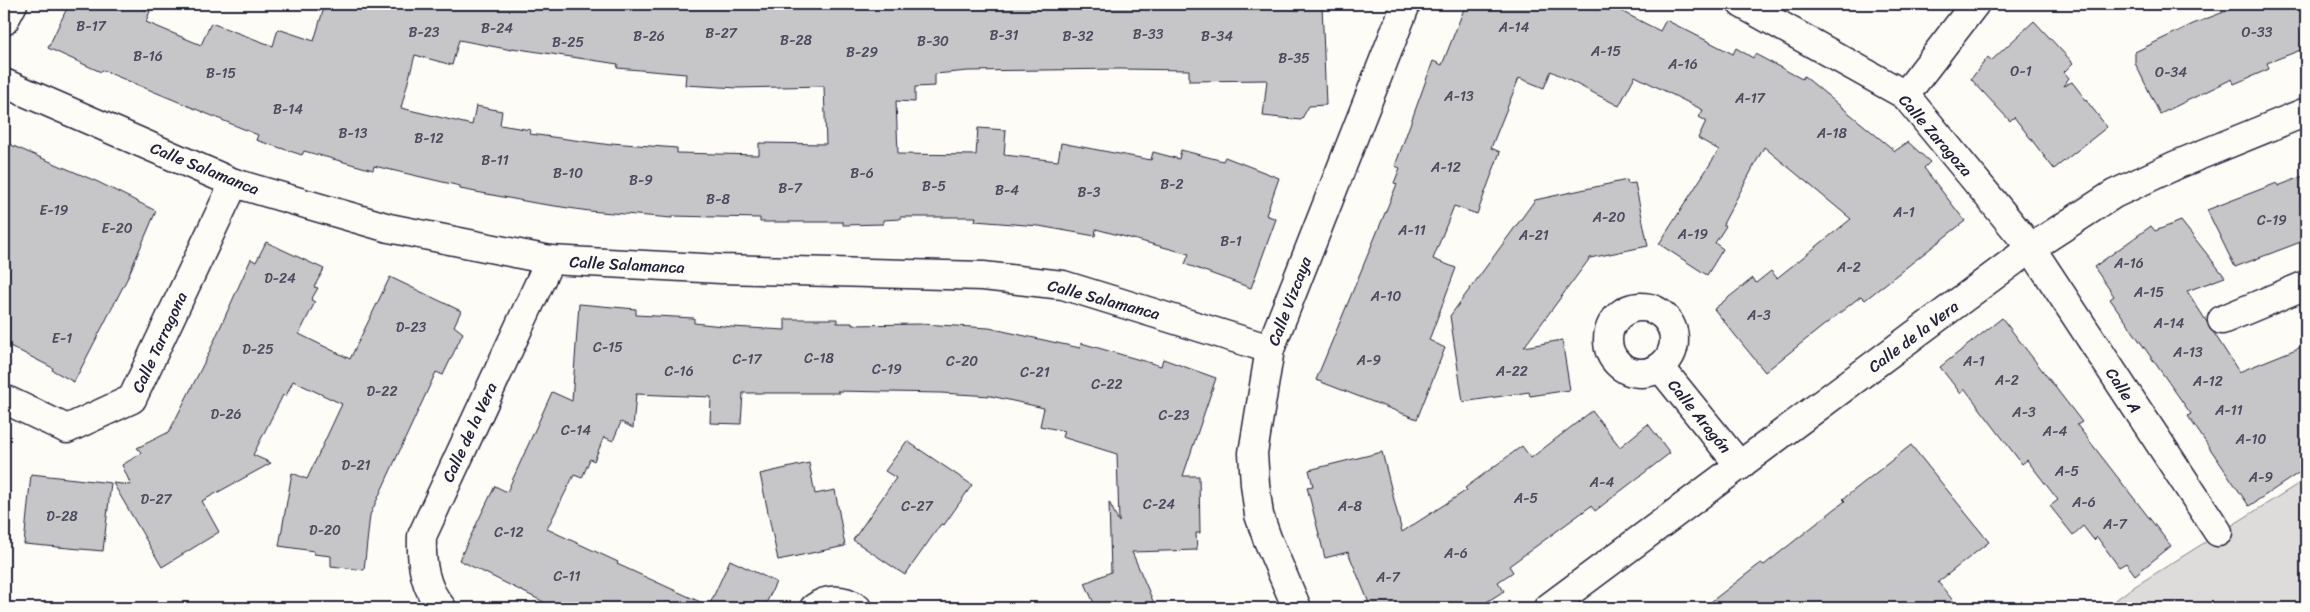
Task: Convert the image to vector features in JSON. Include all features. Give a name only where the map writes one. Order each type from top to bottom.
[{"type":"street","points":[[4,21],[13,4]]},
{"type":"street","name":"Calle Vizcaya","points":[[1297,608],[1259,515],[1255,484],[1253,453],[1270,349],[1406,4]]},
{"type":"street","name":"Calle Zaragoza","points":[[1742,4],[1905,94],[2031,248]]},
{"type":"street","points":[[1905,94],[1975,4]]},
{"type":"street","name":"Calle Salamanca","points":[[4,83],[234,183],[389,228],[550,260],[721,269],[983,276],[1063,285],[1270,349]]},
{"type":"street","name":"Calle de la Vera","points":[[1548,608],[2031,248],[2114,194],[2176,165],[2306,112]]},
{"type":"street","name":"Calle Tarragona","points":[[4,399],[67,429],[132,399],[234,183]]},
{"type":"street","name":"Calle A","points":[[2031,248],[2218,532]]},
{"type":"street","name":"Calle de la Vera","points":[[442,608],[426,581],[421,556],[422,536],[550,260]]},
{"type":"street","points":[[2222,320],[2306,285]]},
{"type":"street","name":"Calle Aragón","points":[[1660,367],[1740,466]]},
{"type":"street","points":[[814,608],[826,601],[839,600],[857,608]]},
{"type":"shaded area","points":[[2306,479],[2306,608],[2105,608],[2129,590]]},
{"type":"building","points":[[69,4],[132,4],[150,11],[146,22],[201,45],[211,23],[273,46],[278,29],[314,41],[325,4],[755,4],[755,8],[907,4],[1322,4],[1326,105],[1309,106],[1301,120],[1263,116],[1267,80],[1189,81],[1189,70],[1119,69],[968,71],[935,74],[935,86],[915,87],[915,102],[896,101],[898,154],[976,155],[978,128],[1006,130],[1004,155],[1058,161],[1061,143],[1151,160],[1153,152],[1179,159],[1181,150],[1223,161],[1225,157],[1279,178],[1266,215],[1276,219],[1251,288],[1185,264],[1189,254],[1096,229],[1095,236],[1039,226],[975,221],[976,217],[900,217],[900,219],[883,220],[883,224],[843,225],[843,222],[760,222],[760,218],[672,216],[672,218],[589,211],[460,189],[460,186],[374,166],[373,170],[304,151],[302,155],[256,140],[258,135],[102,70],[101,72],[48,48]],"holes":[[[459,40],[512,50],[512,48],[618,64],[617,68],[686,74],[685,85],[738,88],[824,86],[826,144],[759,143],[759,155],[677,153],[677,148],[611,143],[611,145],[530,134],[531,130],[500,125],[502,111],[476,106],[472,125],[401,108],[415,55],[452,65]]]},
{"type":"building","points":[[1466,4],[1586,4],[1597,10],[1600,4],[1607,4],[1660,31],[1666,20],[1733,54],[1736,48],[1753,58],[1755,54],[1802,79],[1804,76],[1895,151],[1908,142],[1930,162],[1924,168],[1965,221],[1865,300],[1861,296],[1765,372],[1714,309],[1753,278],[1756,283],[1771,271],[1777,278],[1851,219],[1764,147],[1723,224],[1726,226],[1715,243],[1723,249],[1707,275],[1659,244],[1719,150],[1698,138],[1706,121],[1699,117],[1703,110],[1635,76],[1619,106],[1551,71],[1544,88],[1519,78],[1491,148],[1500,152],[1477,214],[1454,206],[1433,259],[1456,268],[1429,340],[1445,348],[1417,419],[1316,380],[1397,184],[1394,183],[1400,168],[1395,166],[1433,61],[1442,65]]},
{"type":"building","points":[[2244,4],[2306,4],[2306,48],[2267,63],[2269,69],[2234,84],[2232,79],[2160,114],[2135,63],[2135,52],[2193,24]]},
{"type":"building","points":[[2034,21],[2073,63],[2064,72],[2069,78],[2063,86],[2072,82],[2107,127],[2054,169],[2014,117],[2010,121],[1971,79],[1988,57],[1991,61]]},
{"type":"building","points":[[4,142],[98,182],[156,211],[127,279],[74,382],[52,370],[53,368],[4,343]]},
{"type":"building","points":[[2306,175],[2306,240],[2235,267],[2207,210],[2277,183],[2278,186]]},
{"type":"building","points":[[1627,180],[1628,184],[1635,183],[1648,246],[1590,258],[1524,347],[1562,340],[1570,390],[1530,396],[1529,392],[1463,402],[1450,316],[1535,200]]},
{"type":"building","points":[[2181,221],[2225,277],[2187,291],[2239,372],[2306,345],[2306,468],[2249,506],[2188,416],[2191,414],[2110,299],[2114,296],[2094,267],[2151,226],[2155,231]]},
{"type":"building","points":[[266,242],[324,269],[314,287],[318,288],[311,300],[315,302],[299,334],[350,359],[390,277],[461,311],[454,326],[463,333],[443,375],[436,372],[370,515],[364,570],[331,566],[331,556],[314,554],[314,551],[279,546],[292,473],[307,479],[342,404],[293,381],[286,396],[283,395],[253,455],[271,463],[202,501],[219,532],[162,567],[113,483],[131,485],[122,465],[142,453],[137,448],[169,432],[206,359],[251,259],[256,262]]},
{"type":"building","points":[[579,304],[636,309],[636,315],[694,318],[694,323],[732,327],[785,330],[785,319],[837,319],[837,323],[852,323],[852,325],[922,324],[989,328],[1080,348],[1081,343],[1161,366],[1163,359],[1216,378],[1183,476],[1199,476],[1200,533],[1196,533],[1197,550],[1132,552],[1156,608],[1096,608],[1085,583],[1111,572],[1109,502],[1119,522],[1117,454],[1062,437],[1064,431],[1040,426],[1044,408],[991,396],[941,393],[837,391],[840,393],[743,393],[741,424],[710,423],[711,397],[636,394],[633,428],[621,422],[613,441],[604,437],[594,461],[590,459],[582,478],[574,475],[547,529],[618,562],[617,564],[709,606],[730,560],[776,582],[764,608],[556,608],[459,560],[495,486],[507,492],[552,392],[572,401]]},
{"type":"building","points":[[2002,318],[2082,422],[2077,425],[2171,546],[2135,575],[2126,563],[2119,567],[2097,537],[2094,540],[2083,526],[2073,535],[2050,506],[2058,500],[2027,460],[2022,464],[1965,389],[1961,394],[1940,367]]},
{"type":"building","points":[[1592,411],[1620,447],[1648,424],[1670,453],[1595,511],[1591,506],[1509,566],[1513,572],[1498,582],[1504,591],[1477,608],[1371,608],[1348,552],[1325,558],[1307,487],[1313,486],[1309,470],[1382,452],[1402,532],[1467,490],[1465,488],[1522,446],[1531,458]]},
{"type":"building","points":[[907,441],[972,485],[944,525],[941,524],[905,575],[853,540],[896,478],[885,471]]},
{"type":"building","points":[[1911,445],[1989,542],[1938,582],[1959,608],[1703,608],[1761,563],[1764,565],[1845,501],[1843,499]]},
{"type":"building","points":[[809,463],[815,494],[835,490],[845,546],[778,560],[760,474]]},
{"type":"building","points":[[31,474],[111,483],[103,551],[24,544]]}]
